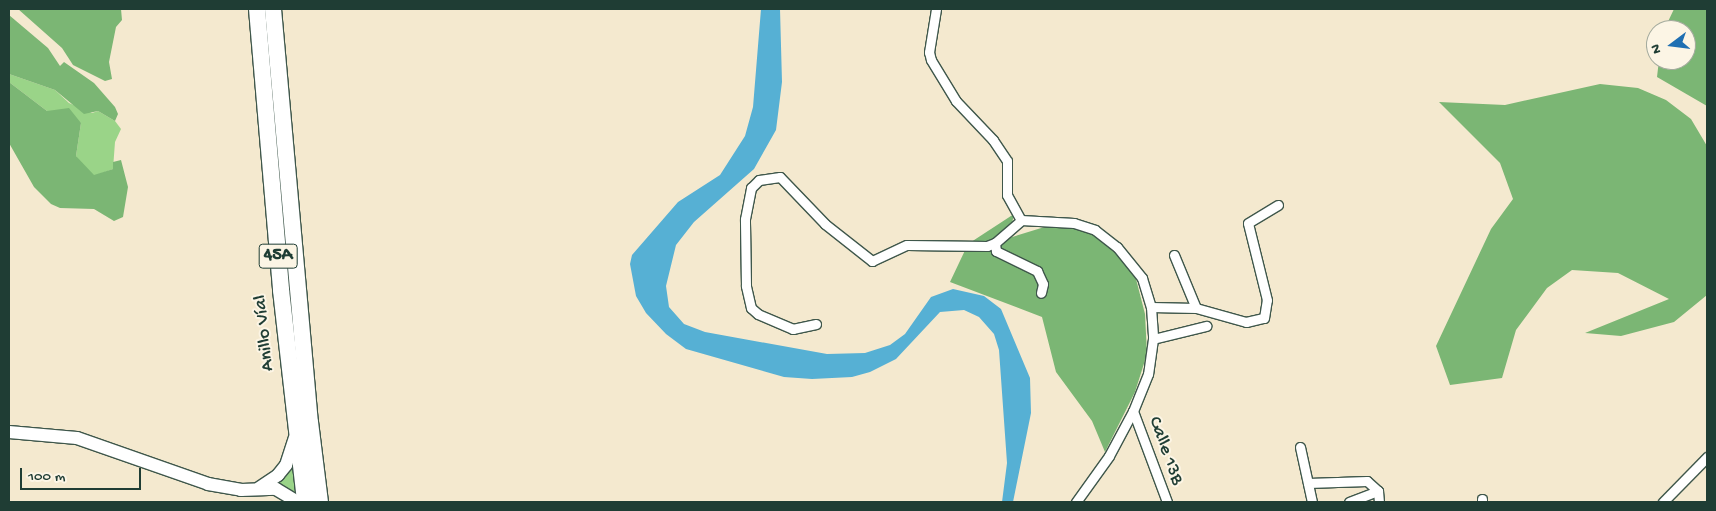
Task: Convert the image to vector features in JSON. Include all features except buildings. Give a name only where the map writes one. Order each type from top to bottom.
[{"type":"highway","name":"Anillo Víal","points":[[257,9],[295,428],[305,502]]},
{"type":"highway","name":"Anillo Víal","points":[[274,9],[307,393],[320,502]]},
{"type":"main road","points":[[256,489],[278,476],[286,465],[292,454],[295,428]]},
{"type":"main road","points":[[9,432],[77,438],[208,484],[231,489],[276,489],[298,502]]},
{"type":"street","points":[[936,9],[929,52],[931,60],[956,101],[993,140],[1006,162],[1007,194],[1021,220]]},
{"type":"street","points":[[816,324],[793,329],[758,314],[751,308],[746,286],[745,219],[751,188],[760,180],[780,177],[825,224],[872,261],[907,245],[970,246],[995,243],[1021,220],[1074,223],[1095,230],[1133,266],[1148,291],[1152,307],[1153,339],[1148,374],[1133,412],[1109,456],[1076,502]]},
{"type":"street","points":[[1152,307],[1196,308],[1246,322],[1264,318],[1266,300],[1248,223],[1278,205]]},
{"type":"street","points":[[995,243],[996,251],[1036,271],[1043,284],[1041,293]]},
{"type":"street","points":[[1174,255],[1196,308]]},
{"type":"street","points":[[1153,339],[1206,326]]},
{"type":"street","name":"Calle 13B","points":[[1133,412],[1167,502]]},
{"type":"street","points":[[1300,447],[1312,502]]},
{"type":"street","points":[[1662,502],[1707,457]]},
{"type":"street","points":[[1308,483],[1360,480],[1378,491]]},
{"type":"street","points":[[1349,502],[1378,491]]},
{"type":"street","points":[[1378,491],[1379,502]]},
{"type":"green space","points":[[18,9],[121,9],[122,20],[116,27],[109,62],[112,79],[105,81],[73,65],[62,48]]},
{"type":"green space","points":[[1674,9],[1707,9],[1707,106],[1657,77],[1658,70],[1696,70],[1696,20],[1669,20]]},
{"type":"green space","points":[[9,15],[48,48],[60,66],[64,62],[94,83],[115,107],[118,114],[115,121],[98,111],[84,114],[55,90],[9,74]]},
{"type":"green space","points":[[9,74],[55,90],[69,103],[92,113],[98,111],[115,121],[121,129],[115,142],[113,169],[94,176],[81,165],[76,156],[81,123],[47,111],[9,82]]},
{"type":"green space","points":[[9,82],[47,111],[69,108],[81,123],[76,156],[94,175],[113,169],[113,162],[121,160],[128,187],[123,217],[114,221],[94,209],[60,208],[51,204],[34,187],[9,143]]},
{"type":"green space","points":[[1600,84],[1638,88],[1666,100],[1691,119],[1707,146],[1707,295],[1674,322],[1621,336],[1585,333],[1669,299],[1618,273],[1572,270],[1547,288],[1516,330],[1502,378],[1450,385],[1436,346],[1491,229],[1513,199],[1500,163],[1439,102],[1505,105]]},
{"type":"green space","points":[[1014,214],[1009,238],[1051,225],[1076,229],[1096,236],[1118,254],[1136,279],[1145,314],[1147,354],[1135,392],[1105,452],[1092,421],[1056,372],[1042,317],[950,282],[968,244]]},
{"type":"green space","points":[[295,449],[300,501],[291,490],[273,485]]},
{"type":"water","points":[[761,9],[780,9],[782,82],[776,130],[754,169],[694,222],[676,245],[666,286],[669,307],[684,324],[705,332],[827,354],[865,353],[890,345],[905,334],[931,297],[953,289],[984,296],[1001,309],[1030,378],[1031,413],[1013,502],[1002,502],[1007,463],[999,350],[994,334],[979,317],[964,310],[940,312],[896,359],[870,372],[852,377],[812,379],[784,377],[686,349],[666,334],[646,313],[636,296],[630,264],[632,255],[678,202],[720,175],[745,136],[753,107]]}]
